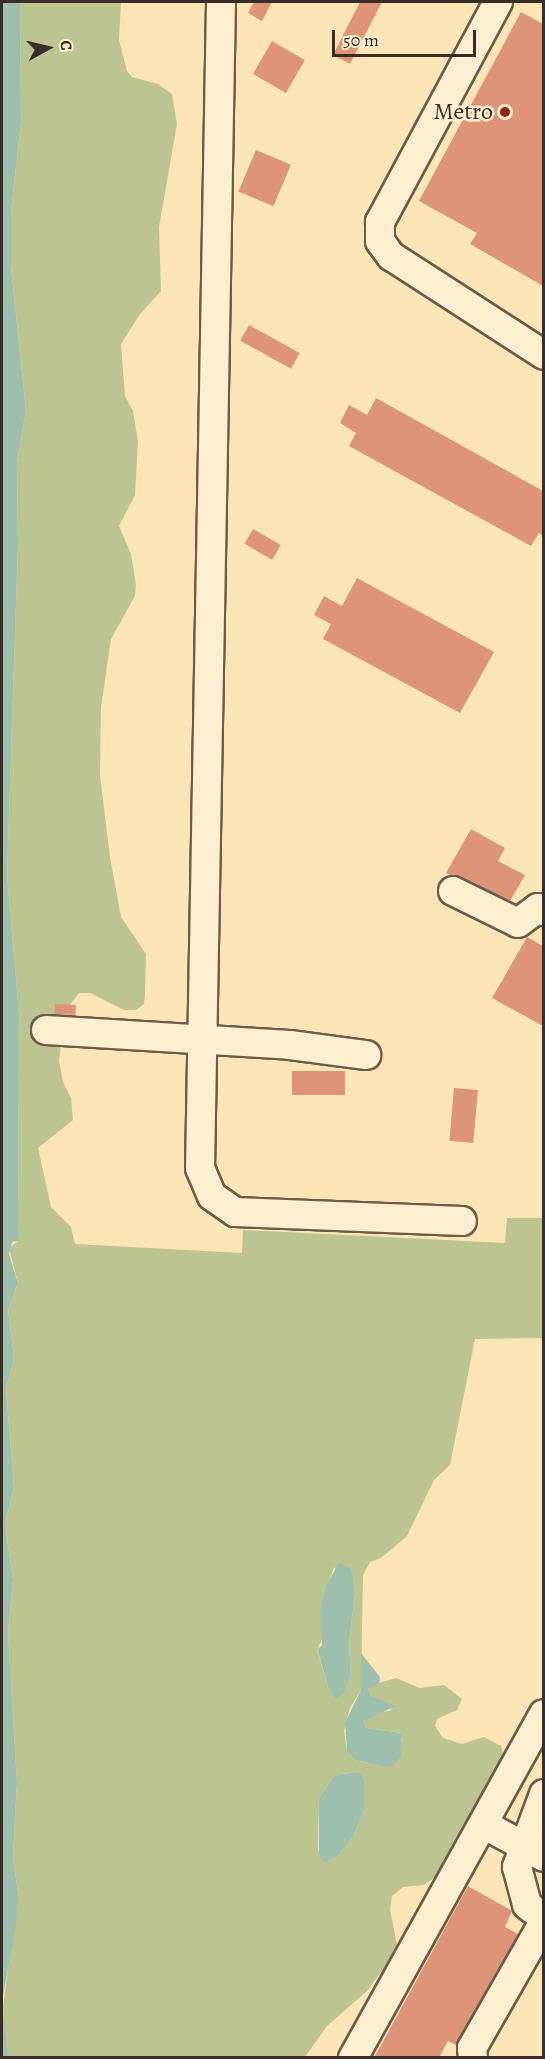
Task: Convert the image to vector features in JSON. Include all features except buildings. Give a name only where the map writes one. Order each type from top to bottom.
[{"type":"lane","points":[[220,2],[200,1167],[212,1196],[235,1212],[462,1221]]},
{"type":"lane","points":[[455,85],[460,42],[481,2]]},
{"type":"lane","points":[[498,2],[380,222],[380,241],[391,256],[543,355]]},
{"type":"lane","points":[[453,891],[518,923],[538,908],[543,911]]},
{"type":"lane","points":[[46,1030],[202,1041],[291,1044],[366,1055]]},
{"type":"lane","points":[[353,2058],[543,1714]]},
{"type":"lane","points":[[473,2058],[472,2048],[543,1920],[527,1905],[517,1867],[534,1851],[543,1794]]},
{"type":"lane","points":[[483,1824],[534,1851]]},
{"type":"green space","points":[[20,2],[121,2],[119,40],[127,71],[132,77],[158,84],[172,94],[177,124],[159,227],[161,291],[140,314],[121,344],[125,396],[133,411],[138,441],[135,495],[119,526],[131,554],[136,585],[135,596],[111,639],[101,708],[100,775],[110,857],[121,917],[146,954],[145,994],[144,1004],[136,1010],[124,1010],[90,993],[79,993],[66,1010],[59,1061],[63,1082],[71,1098],[73,1120],[38,1148],[51,1207],[71,1227],[75,1244],[242,1253],[243,1230],[505,1243],[507,1218],[543,1218],[543,1338],[475,1339],[450,1465],[434,1480],[407,1536],[381,1558],[370,1562],[363,1575],[361,1690],[350,1708],[344,1731],[347,1751],[355,1760],[369,1763],[402,1741],[402,1733],[366,1728],[364,1721],[375,1714],[392,1710],[371,1696],[368,1689],[372,1685],[396,1678],[420,1688],[444,1685],[462,1699],[457,1710],[437,1719],[435,1726],[443,1738],[462,1744],[484,1737],[501,1746],[505,1760],[438,1875],[424,1885],[403,1887],[392,1896],[390,1910],[398,1949],[367,1991],[327,2026],[305,2057],[9,2057],[2,2015],[18,1892],[13,1859],[17,1782],[8,1633],[13,1580],[5,1524],[14,1488],[6,1388],[14,1358],[8,1309],[18,1283],[9,1248],[18,1241],[19,1013],[7,875],[18,545],[17,463],[26,410],[11,267],[11,211],[21,122]],"holes":[[[334,1567],[355,1593],[349,1643],[351,1674],[348,1680],[328,1686],[317,1650],[323,1637],[320,1609]],[[354,1772],[364,1787],[364,1810],[354,1835],[339,1855],[327,1858],[318,1850],[319,1798],[334,1776]]]},
{"type":"shaded area","points":[[2,2],[20,2],[21,122],[11,211],[11,267],[26,410],[17,463],[18,545],[7,875],[19,1013],[18,1241],[12,1242],[9,1254],[18,1283],[8,1309],[14,1358],[6,1388],[14,1488],[5,1524],[13,1580],[8,1633],[17,1782],[13,1859],[18,1892],[16,1926],[2,2001]]},
{"type":"shaded area","points":[[339,1563],[351,1568],[355,1593],[349,1643],[351,1674],[344,1692],[336,1700],[328,1686],[316,1645],[318,1649],[322,1645],[320,1609],[326,1586]]},
{"type":"shaded area","points":[[361,1653],[380,1677],[379,1683],[368,1689],[371,1696],[396,1706],[364,1721],[366,1728],[402,1733],[401,1755],[395,1765],[388,1767],[355,1760],[347,1751],[345,1723],[361,1690]]},
{"type":"shaded area","points":[[361,1773],[364,1781],[364,1810],[354,1835],[339,1855],[324,1862],[319,1855],[319,1798],[334,1776]]},
{"type":"shaded area","points":[[2,2015],[4,2022],[9,2057],[2,2057]]},
{"type":"place","name":"Metro","points":[[505,112]]}]
